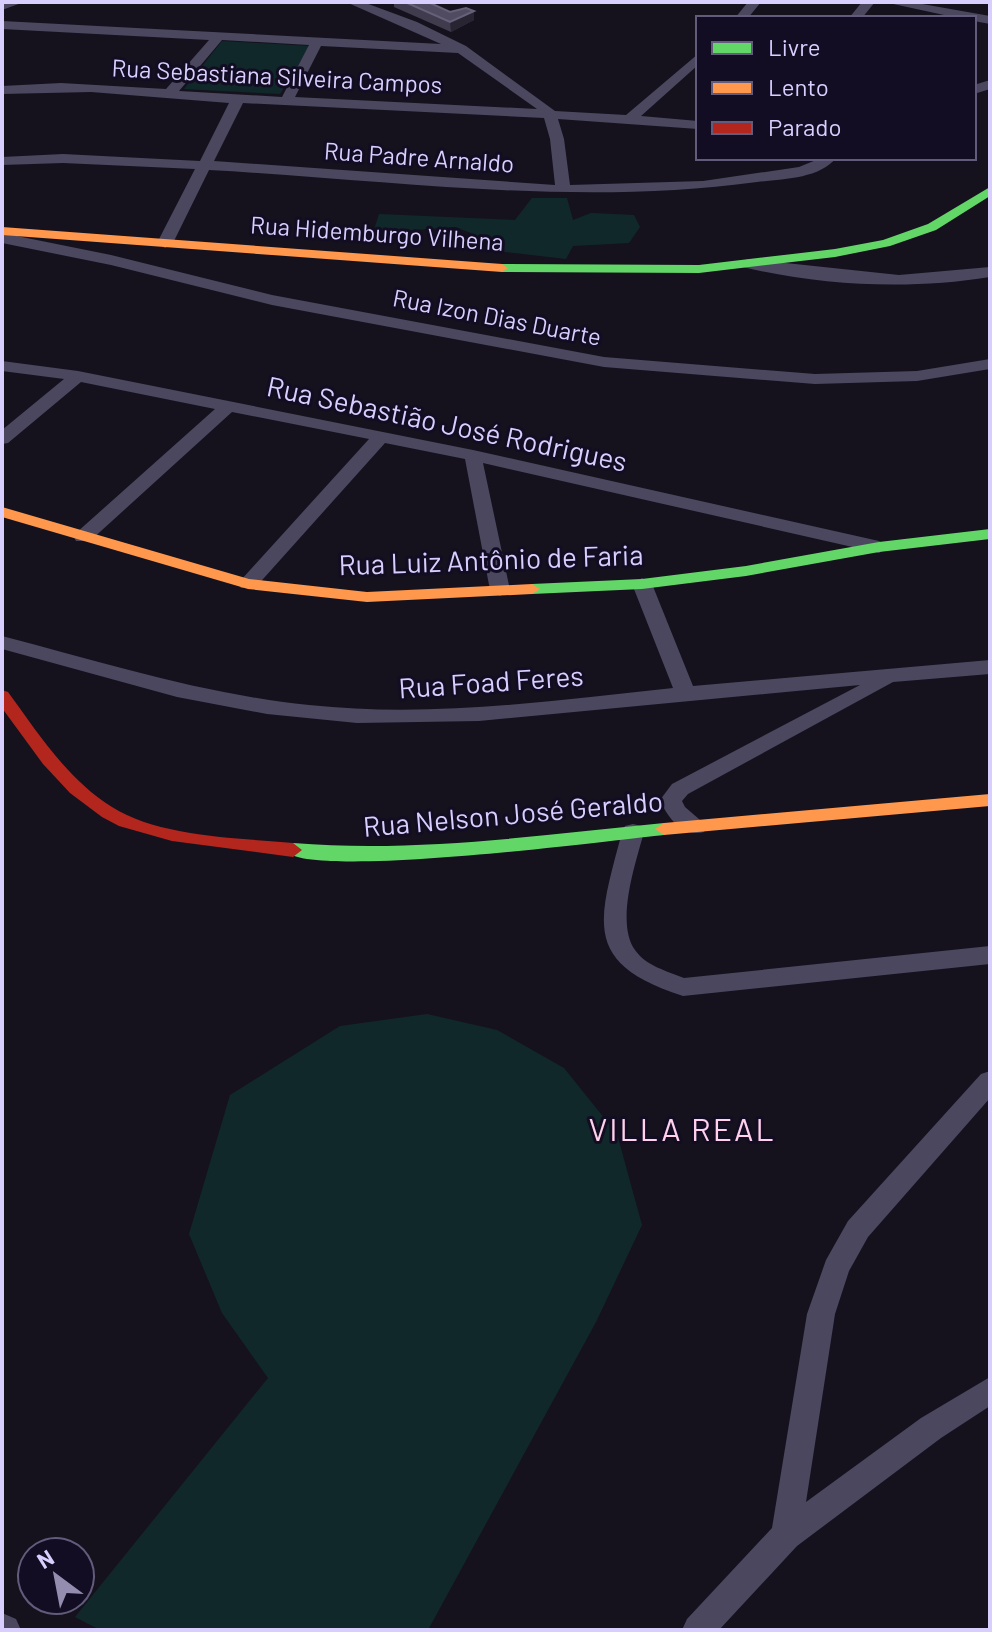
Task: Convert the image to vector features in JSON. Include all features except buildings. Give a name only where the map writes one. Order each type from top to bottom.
[{"type":"street","points":[[2,6],[18,2]]},
{"type":"street","points":[[352,2],[413,25],[461,49],[549,112],[696,125]]},
{"type":"street","points":[[890,2],[968,16]]},
{"type":"street","points":[[2,25],[461,49]]},
{"type":"street","points":[[170,93],[218,37]]},
{"type":"street","points":[[287,100],[316,43]]},
{"type":"street","points":[[629,120],[695,64]]},
{"type":"street","name":"Rua Sebastiana Silveira Campos","points":[[2,90],[54,87],[476,112],[549,112]]},
{"type":"street","points":[[165,243],[238,99]]},
{"type":"street","points":[[549,112],[557,139],[563,189]]},
{"type":"street","name":"Rua Padre Arnaldo","points":[[2,161],[26,159],[205,165],[563,189],[672,188],[761,178],[821,166],[827,160]]},
{"type":"street","name":"Rua Hidemburgo Vilhena","points":[[2,231],[521,268],[699,269],[886,243],[932,227],[990,191]]},
{"type":"street","name":"Rua Izon Dias Duarte","points":[[2,238],[111,260],[272,300],[604,362],[815,379],[917,376],[990,364]]},
{"type":"street","points":[[748,264],[889,282],[966,277],[990,272]]},
{"type":"street","name":"Rua Sebastião José Rodrigues","points":[[2,366],[78,376],[473,455],[879,547]]},
{"type":"street","points":[[2,439],[78,376]]},
{"type":"street","points":[[83,537],[226,408]]},
{"type":"street","points":[[248,584],[380,438]]},
{"type":"street","points":[[473,455],[500,590]]},
{"type":"street","name":"Rua Luiz Antônio de Faria","points":[[2,512],[248,584],[367,597],[642,584],[746,571],[879,547],[990,534]]},
{"type":"street","points":[[642,584],[685,693]]},
{"type":"street","name":"Rua Foad Feres","points":[[4,647],[153,686],[259,705],[354,716],[417,718],[493,714],[685,693],[990,667]]},
{"type":"street","points":[[696,826],[676,812],[671,800],[680,789],[892,677]]},
{"type":"street","name":"Rua Nelson José Geraldo","points":[[2,696],[58,771],[111,815],[158,830],[346,856],[413,856],[633,832],[990,800]]},
{"type":"street","points":[[633,832],[616,909],[618,945],[636,966],[683,987],[990,955]]},
{"type":"street","points":[[786,1535],[821,1314],[836,1268],[858,1229],[990,1081]]},
{"type":"street","points":[[698,1630],[786,1535],[931,1428],[990,1390]]},
{"type":"green space","points":[[222,41],[311,46],[280,94],[184,89]]},
{"type":"green space","points":[[532,198],[567,198],[573,220],[591,213],[634,215],[640,227],[629,243],[573,246],[566,259],[472,248],[471,233],[455,227],[373,233],[379,214],[515,220]]},
{"type":"green space","points":[[427,1014],[497,1030],[564,1068],[617,1134],[642,1225],[596,1322],[428,1630],[100,1630],[75,1617],[96,1616],[96,1591],[268,1378],[222,1313],[189,1234],[230,1095],[340,1026]]},
{"type":"traffic: fast","points":[[502,268],[699,269],[835,253],[886,243],[932,227],[990,191]]},
{"type":"traffic: fast","points":[[532,589],[642,584],[746,571],[879,547],[990,534]]},
{"type":"traffic: fast","points":[[293,850],[340,854],[432,852],[664,829]]},
{"type":"traffic: slow","points":[[2,231],[502,268]]},
{"type":"traffic: slow","points":[[2,512],[248,584],[367,597],[532,589]]},
{"type":"traffic: slow","points":[[664,829],[990,800]]},
{"type":"traffic: jam","points":[[2,696],[62,775],[108,813],[147,829],[224,843],[293,850]]},
{"type":"district","name":"VILLA REAL","points":[[682,1130]]}]
